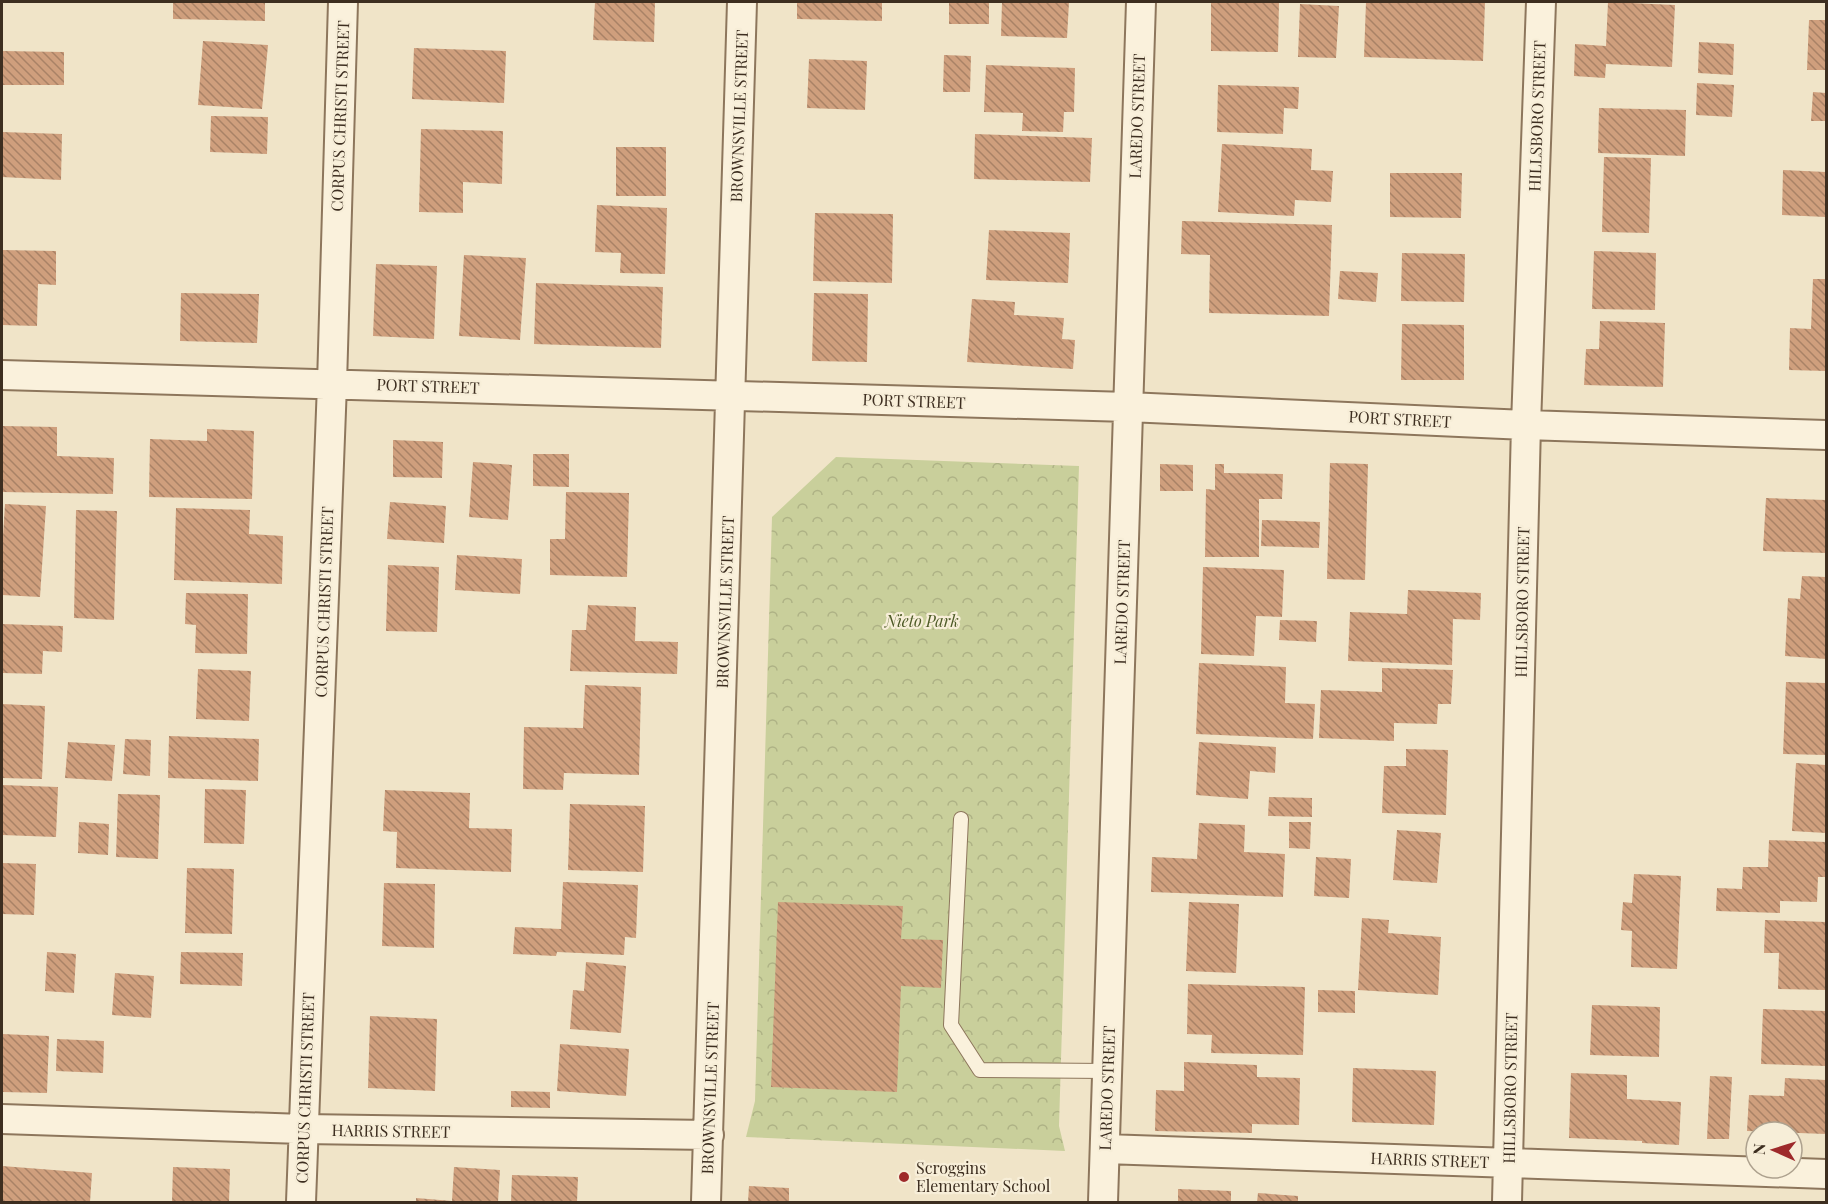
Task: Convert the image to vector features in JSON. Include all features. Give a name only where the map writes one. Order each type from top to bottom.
[{"type":"street","name":"CORPUS CHRISTI STREET","points":[[301,1203],[332,384],[343,2]]},
{"type":"street","name":"BROWNSVILLE STREET","points":[[706,1203],[742,2]]},
{"type":"street","name":"LAREDO STREET","points":[[1103,1203],[1141,2]]},
{"type":"street","name":"HILLSBORO STREET","points":[[1507,1203],[1526,425],[1541,2]]},
{"type":"street","name":"PORT STREET","points":[[2,375],[1128,407],[1526,425],[1827,435]]},
{"type":"street","name":"HARRIS STREET","points":[[2,1119],[303,1129],[709,1135]]},
{"type":"street","name":"HARRIS STREET","points":[[1105,1149],[1827,1174]]},
{"type":"lane","points":[[961,819],[951,1025],[980,1070],[1107,1071]]},
{"type":"green space","name":"Nieto Park","points":[[836,457],[1079,466],[1059,1126],[1065,1151],[746,1137],[755,1101],[772,517]]},
{"type":"building","points":[[173,2],[265,2],[265,21],[173,19]]},
{"type":"building","points":[[595,2],[655,2],[654,42],[593,40]]},
{"type":"building","points":[[797,2],[882,2],[882,21],[797,19]]},
{"type":"building","points":[[949,2],[989,2],[989,24],[949,24]]},
{"type":"building","points":[[1002,2],[1069,2],[1067,38],[1001,36]]},
{"type":"building","points":[[1211,2],[1279,2],[1278,52],[1211,51]]},
{"type":"building","points":[[1366,2],[1485,2],[1483,61],[1364,57]]},
{"type":"building","points":[[1608,2],[1675,5],[1672,67],[1606,64],[1605,78],[1574,76],[1575,44],[1606,46]]},
{"type":"building","points":[[1300,4],[1339,6],[1336,58],[1298,57]]},
{"type":"building","points":[[1809,20],[1826,20],[1826,70],[1807,70]]},
{"type":"building","points":[[203,41],[268,45],[262,109],[198,105]]},
{"type":"building","points":[[1699,42],[1734,44],[1733,75],[1698,73]]},
{"type":"building","points":[[414,48],[506,51],[504,103],[412,99]]},
{"type":"building","points":[[2,51],[64,52],[64,85],[2,85]]},
{"type":"building","points":[[944,55],[971,56],[970,92],[943,92]]},
{"type":"building","points":[[809,59],[867,61],[865,110],[807,108]]},
{"type":"building","points":[[986,65],[1075,68],[1074,112],[1064,112],[1063,132],[1022,131],[1023,113],[984,112]]},
{"type":"building","points":[[1697,83],[1734,85],[1732,117],[1696,115]]},
{"type":"building","points":[[1218,85],[1299,87],[1298,109],[1284,108],[1283,134],[1217,132]]},
{"type":"building","points":[[1813,92],[1826,93],[1826,121],[1811,121]]},
{"type":"building","points":[[1599,108],[1686,110],[1685,156],[1598,153]]},
{"type":"building","points":[[211,116],[268,117],[267,154],[210,152]]},
{"type":"building","points":[[421,129],[503,131],[502,184],[463,182],[463,213],[419,212]]},
{"type":"building","points":[[2,132],[62,134],[61,180],[2,177]]},
{"type":"building","points":[[975,134],[1092,138],[1090,182],[974,179]]},
{"type":"building","points":[[1222,144],[1312,149],[1311,170],[1333,171],[1331,202],[1295,200],[1294,216],[1218,212]]},
{"type":"building","points":[[616,147],[666,147],[666,196],[616,196]]},
{"type":"building","points":[[1604,157],[1651,158],[1649,233],[1602,232]]},
{"type":"building","points":[[1783,170],[1826,172],[1826,217],[1782,215]]},
{"type":"building","points":[[1390,173],[1462,173],[1461,218],[1390,217]]},
{"type":"building","points":[[597,205],[667,208],[665,274],[620,273],[621,253],[595,252]]},
{"type":"building","points":[[815,213],[893,214],[892,283],[813,281]]},
{"type":"building","points":[[1182,221],[1332,225],[1329,316],[1209,313],[1210,255],[1181,254]]},
{"type":"building","points":[[989,230],[1070,233],[1068,283],[986,280]]},
{"type":"building","points":[[2,250],[56,251],[56,285],[38,284],[37,326],[2,325]]},
{"type":"building","points":[[1594,251],[1656,253],[1655,310],[1592,309]]},
{"type":"building","points":[[1402,253],[1465,254],[1464,302],[1401,301]]},
{"type":"building","points":[[464,255],[526,258],[520,340],[459,336]]},
{"type":"building","points":[[376,264],[437,266],[434,339],[373,336]]},
{"type":"building","points":[[1340,271],[1378,273],[1376,302],[1338,299]]},
{"type":"building","points":[[1813,279],[1826,279],[1826,371],[1789,370],[1790,328],[1811,329]]},
{"type":"building","points":[[536,283],[663,287],[661,348],[534,344]]},
{"type":"building","points":[[181,293],[259,294],[257,343],[180,341]]},
{"type":"building","points":[[814,293],[868,294],[867,362],[812,361]]},
{"type":"building","points":[[972,299],[1015,302],[1014,315],[1064,318],[1062,339],[1075,340],[1073,369],[967,362]]},
{"type":"building","points":[[1600,321],[1665,323],[1663,387],[1584,385],[1586,349],[1599,349]]},
{"type":"building","points":[[1402,324],[1464,325],[1464,380],[1401,380]]},
{"type":"building","points":[[2,426],[57,427],[57,456],[114,458],[113,494],[2,492]]},
{"type":"building","points":[[207,429],[254,431],[252,499],[149,497],[150,439],[207,441]]},
{"type":"building","points":[[393,440],[443,442],[442,478],[393,477]]},
{"type":"building","points":[[533,454],[569,454],[569,487],[533,486]]},
{"type":"building","points":[[473,462],[512,465],[508,520],[469,517]]},
{"type":"building","points":[[1330,463],[1368,464],[1365,580],[1327,579]]},
{"type":"building","points":[[1160,464],[1193,465],[1193,491],[1160,491]]},
{"type":"building","points":[[1215,464],[1224,464],[1224,473],[1283,474],[1282,499],[1259,499],[1259,557],[1205,557],[1206,489],[1215,490]]},
{"type":"building","points":[[566,492],[629,493],[627,577],[550,575],[550,539],[565,539]]},
{"type":"building","points":[[1766,498],[1826,500],[1826,553],[1763,551]]},
{"type":"building","points":[[390,502],[446,506],[444,543],[387,539]]},
{"type":"building","points":[[5,504],[46,506],[40,597],[2,595]]},
{"type":"building","points":[[176,508],[250,510],[249,534],[283,536],[282,584],[174,580]]},
{"type":"building","points":[[76,510],[117,511],[114,620],[74,618]]},
{"type":"building","points":[[1262,520],[1320,522],[1319,548],[1261,546]]},
{"type":"building","points":[[457,555],[522,559],[520,594],[455,590]]},
{"type":"building","points":[[388,565],[439,567],[437,632],[386,631]]},
{"type":"building","points":[[1203,567],[1284,570],[1282,617],[1256,616],[1254,656],[1201,654]]},
{"type":"building","points":[[1802,576],[1826,577],[1826,659],[1785,656],[1788,598],[1800,599]]},
{"type":"building","points":[[1408,590],[1481,593],[1480,620],[1453,619],[1452,665],[1348,661],[1350,612],[1407,614]]},
{"type":"building","points":[[186,593],[248,594],[247,654],[195,653],[196,625],[185,624]]},
{"type":"building","points":[[588,605],[636,607],[635,641],[678,642],[677,674],[570,671],[572,630],[586,630]]},
{"type":"building","points":[[1280,620],[1317,621],[1316,642],[1279,640]]},
{"type":"building","points":[[2,624],[63,626],[62,652],[43,651],[42,674],[2,673]]},
{"type":"building","points":[[1199,663],[1286,667],[1285,703],[1315,704],[1313,739],[1196,734]]},
{"type":"building","points":[[1382,668],[1453,670],[1451,704],[1438,704],[1437,724],[1394,723],[1394,741],[1319,738],[1321,690],[1382,692]]},
{"type":"building","points":[[198,669],[251,671],[249,721],[196,719]]},
{"type":"building","points":[[1786,682],[1826,683],[1826,755],[1783,754]]},
{"type":"building","points":[[585,685],[641,687],[639,775],[564,773],[563,790],[523,789],[524,727],[583,728]]},
{"type":"building","points":[[2,704],[45,706],[42,779],[2,778]]},
{"type":"building","points":[[169,736],[259,739],[258,781],[168,778]]},
{"type":"building","points":[[125,739],[151,740],[150,776],[123,774]]},
{"type":"building","points":[[68,742],[115,745],[112,781],[65,778]]},
{"type":"building","points":[[1199,742],[1276,747],[1275,773],[1250,771],[1248,799],[1196,795]]},
{"type":"building","points":[[1406,749],[1448,750],[1446,815],[1382,813],[1384,766],[1406,766]]},
{"type":"building","points":[[1796,763],[1826,765],[1826,833],[1792,831]]},
{"type":"building","points":[[2,785],[58,787],[56,837],[2,835]]},
{"type":"building","points":[[205,789],[246,790],[244,844],[204,843]]},
{"type":"building","points":[[385,790],[470,793],[469,828],[512,829],[511,872],[396,868],[397,832],[383,831]]},
{"type":"building","points":[[118,794],[160,795],[158,859],[116,857]]},
{"type":"building","points":[[1269,797],[1312,798],[1312,817],[1268,816]]},
{"type":"building","points":[[570,804],[645,806],[643,872],[568,870]]},
{"type":"building","points":[[79,822],[109,824],[108,855],[78,853]]},
{"type":"building","points":[[1289,822],[1311,822],[1310,849],[1289,848]]},
{"type":"building","points":[[1199,823],[1245,825],[1244,852],[1285,854],[1283,897],[1151,892],[1152,857],[1197,859]]},
{"type":"building","points":[[1397,830],[1441,833],[1437,883],[1393,880]]},
{"type":"building","points":[[1769,840],[1826,842],[1826,877],[1818,877],[1817,902],[1780,901],[1780,913],[1716,911],[1717,888],[1742,889],[1743,867],[1768,867]]},
{"type":"building","points":[[1316,857],[1351,859],[1349,898],[1314,896]]},
{"type":"building","points":[[2,863],[36,864],[34,915],[2,914]]},
{"type":"building","points":[[187,868],[234,869],[232,934],[185,933]]},
{"type":"building","points":[[1634,874],[1681,876],[1677,969],[1631,967],[1632,931],[1621,930],[1623,902],[1632,903]]},
{"type":"building","points":[[563,882],[638,885],[636,938],[625,937],[624,955],[557,952],[556,956],[513,954],[515,927],[561,929]]},
{"type":"building","points":[[384,883],[435,884],[434,948],[382,946]]},
{"type":"building","points":[[778,902],[903,906],[901,939],[943,940],[941,988],[901,986],[897,1092],[771,1087]]},
{"type":"building","points":[[1189,902],[1239,904],[1236,973],[1186,971]]},
{"type":"building","points":[[1362,918],[1389,920],[1388,933],[1441,937],[1438,995],[1358,990]]},
{"type":"building","points":[[1765,920],[1826,922],[1826,990],[1778,989],[1779,953],[1764,953]]},
{"type":"building","points":[[47,952],[76,954],[74,993],[45,991]]},
{"type":"building","points":[[181,952],[243,953],[242,986],[180,984]]},
{"type":"building","points":[[586,962],[626,966],[621,1033],[570,1029],[573,990],[584,991]]},
{"type":"building","points":[[115,973],[154,976],[151,1018],[112,1015]]},
{"type":"building","points":[[1188,984],[1305,987],[1303,1055],[1211,1053],[1212,1035],[1187,1034]]},
{"type":"building","points":[[1318,990],[1355,991],[1355,1013],[1318,1012]]},
{"type":"building","points":[[1592,1005],[1660,1007],[1659,1057],[1590,1055]]},
{"type":"building","points":[[1763,1009],[1826,1011],[1826,1066],[1761,1064]]},
{"type":"building","points":[[370,1016],[437,1019],[435,1091],[368,1088]]},
{"type":"building","points":[[2,1034],[49,1036],[47,1093],[2,1092]]},
{"type":"building","points":[[57,1039],[104,1041],[103,1073],[56,1071]]},
{"type":"building","points":[[560,1044],[629,1049],[626,1096],[557,1091]]},
{"type":"building","points":[[1184,1062],[1257,1065],[1257,1077],[1300,1078],[1299,1125],[1252,1124],[1252,1133],[1155,1131],[1156,1090],[1184,1091]]},
{"type":"building","points":[[1353,1068],[1436,1071],[1434,1125],[1352,1122]]},
{"type":"building","points":[[1571,1073],[1627,1075],[1627,1099],[1681,1102],[1679,1145],[1569,1138]]},
{"type":"building","points":[[1710,1076],[1732,1077],[1729,1139],[1707,1139]]},
{"type":"building","points":[[1785,1078],[1826,1080],[1826,1134],[1804,1133],[1804,1120],[1748,1120],[1749,1095],[1784,1096]]},
{"type":"building","points":[[511,1091],[550,1092],[550,1108],[511,1107]]},
{"type":"building","points":[[2,1166],[92,1173],[90,1202],[2,1202]]},
{"type":"building","points":[[173,1167],[230,1169],[229,1202],[172,1202]]},
{"type":"building","points":[[454,1167],[500,1170],[498,1202],[416,1202],[416,1198],[452,1201]]},
{"type":"building","points":[[512,1175],[578,1177],[577,1202],[511,1202]]},
{"type":"building","points":[[749,1186],[789,1188],[789,1202],[748,1202]]},
{"type":"building","points":[[1178,1189],[1231,1191],[1231,1202],[1178,1202]]},
{"type":"building","points":[[1258,1193],[1298,1196],[1298,1202],[1257,1202]]},
{"type":"place","name":"Scroggins Elementary School","points":[[904,1177]]}]
